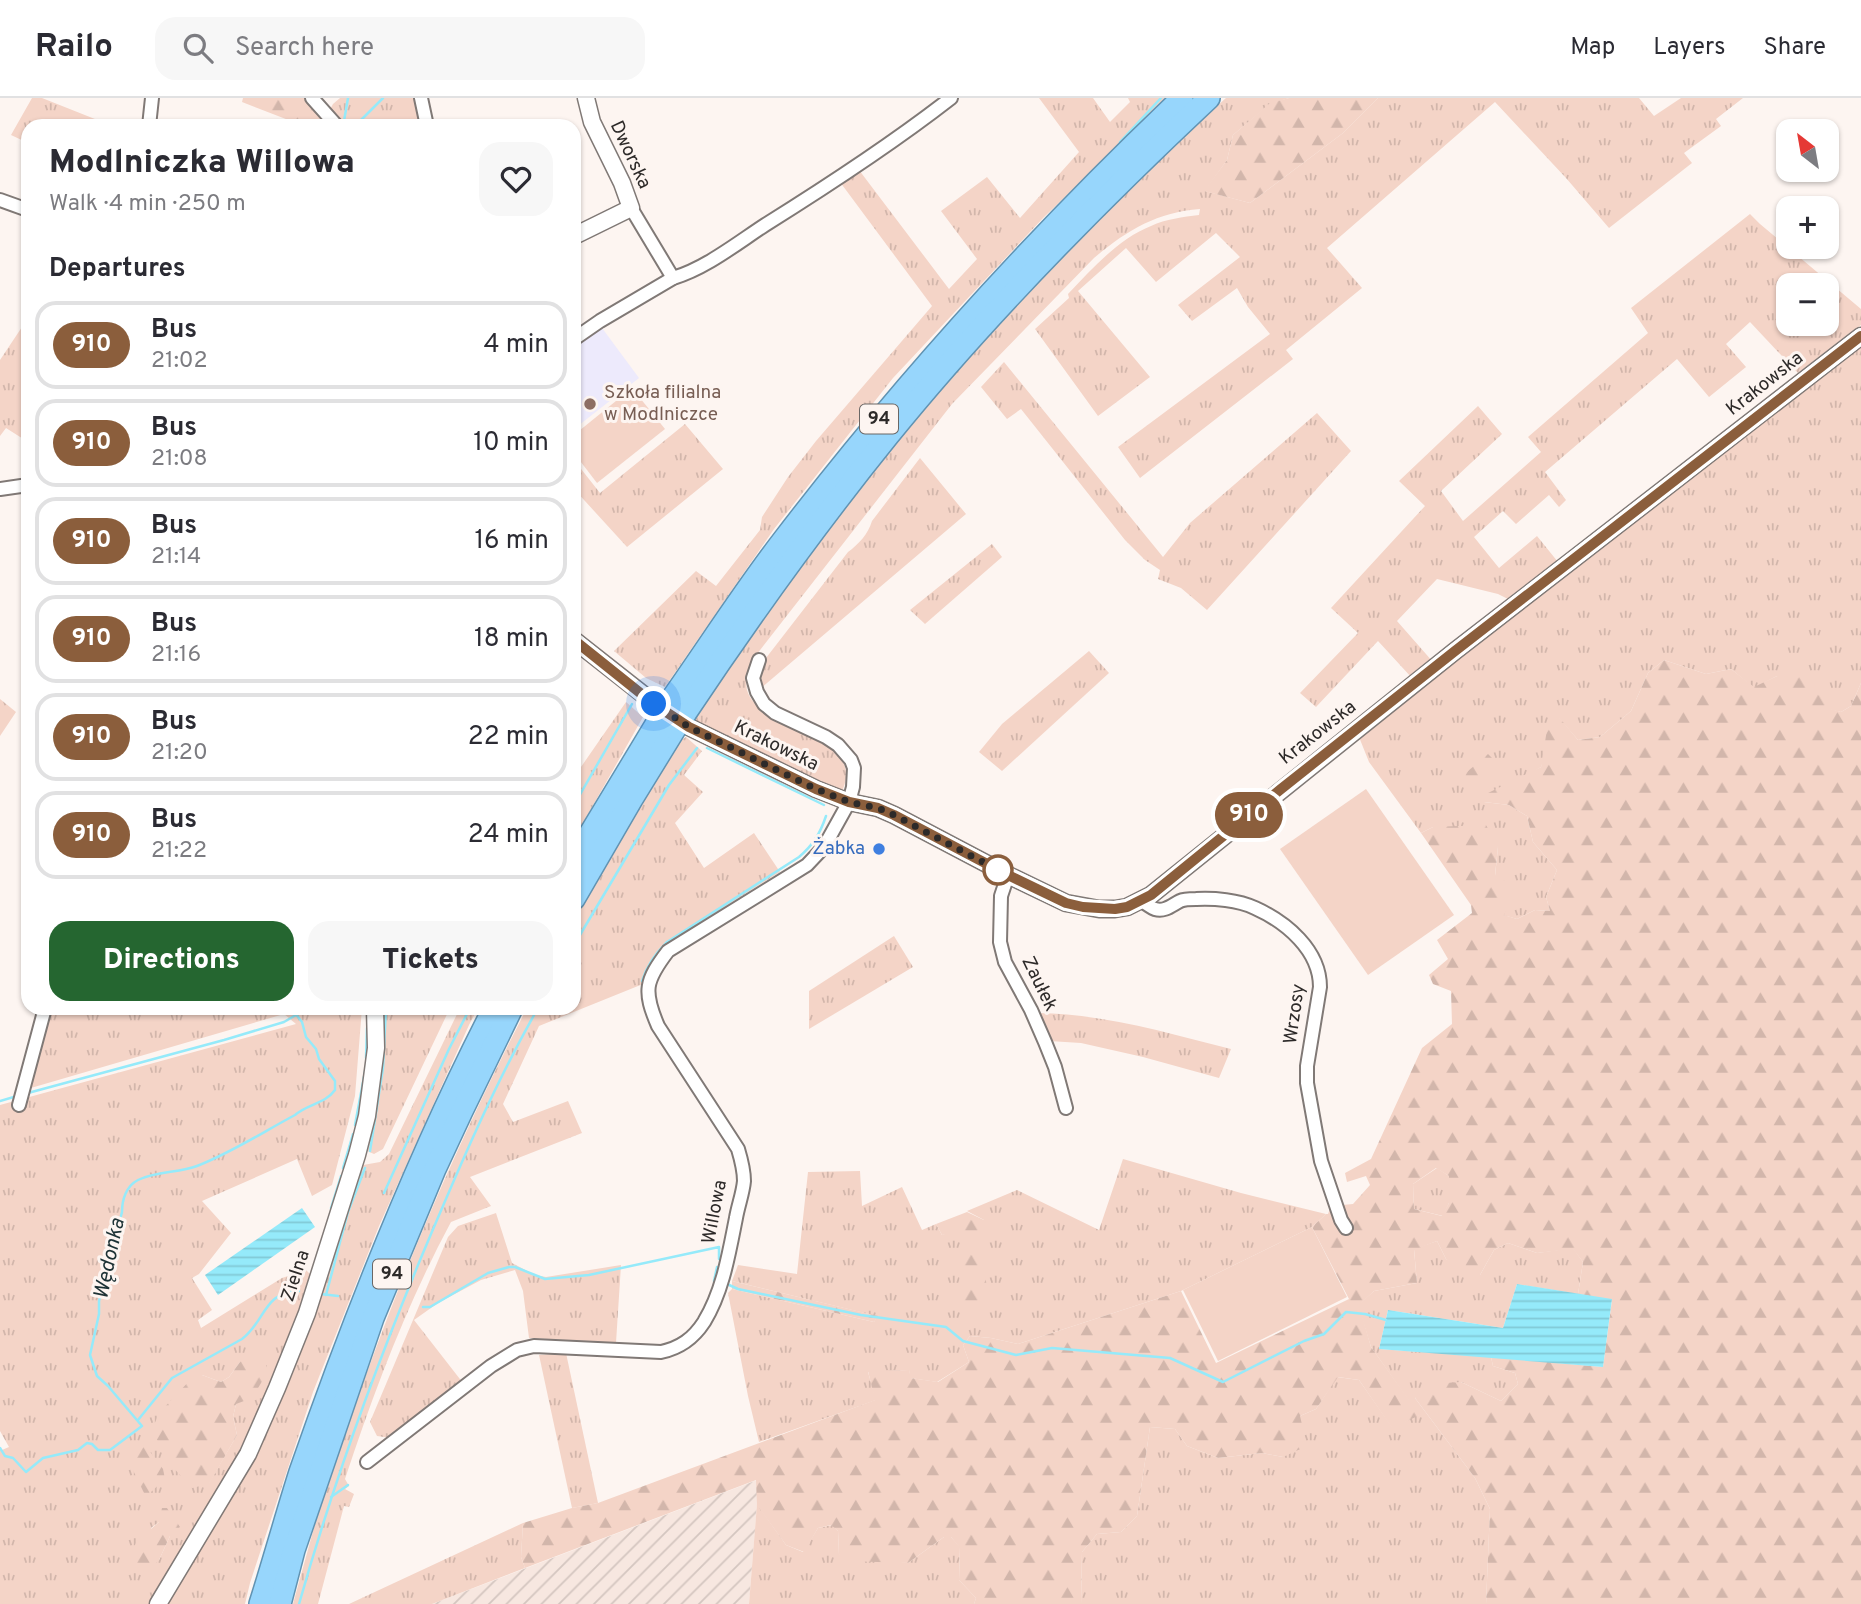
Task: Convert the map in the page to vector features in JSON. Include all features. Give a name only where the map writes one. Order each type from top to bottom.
[{"type":"highway","name":"94","points":[[581,850],[672,717],[783,541],[886,411],[948,338],[1023,257],[1118,159],[1182,98]]},
{"type":"highway","name":"94","points":[[581,887],[632,799],[672,717],[735,639],[897,425],[1049,255],[1126,176],[1209,98]]},
{"type":"highway","name":"94","points":[[260,1604],[300,1473],[379,1260],[416,1171],[491,1015]]},
{"type":"highway","name":"94","points":[[280,1604],[295,1550],[373,1318],[440,1157],[509,1015]]},
{"type":"street","points":[[150,119],[152,98]]},
{"type":"street","points":[[312,98],[331,119]]},
{"type":"street","points":[[422,98],[426,119]]},
{"type":"street","name":"Dworska","points":[[581,233],[631,208],[622,183],[592,122],[586,98]]},
{"type":"street","points":[[581,334],[673,278],[696,269],[825,187],[951,98]]},
{"type":"street","points":[[0,200],[21,208]]},
{"type":"street","points":[[631,208],[673,278]]},
{"type":"street","name":"Krakowska","points":[[581,646],[654,704],[689,727],[816,789],[894,815],[1066,903],[1083,907],[1127,907],[1151,895],[1445,659],[1861,336]]},
{"type":"street","points":[[0,489],[21,486]]},
{"type":"street","points":[[759,660],[753,678],[764,704],[775,713],[826,737],[838,745],[851,760],[854,768],[849,802]]},
{"type":"street","name":"Willowa","points":[[367,1462],[491,1366],[517,1350],[534,1346],[661,1352],[676,1349],[703,1323],[727,1262],[744,1181],[743,1167],[738,1149],[725,1127],[658,1026],[649,1004],[648,989],[654,969],[668,951],[807,865],[824,847],[849,802]]},
{"type":"street","name":"Zaułek","points":[[1008,875],[1001,896],[1000,942],[1005,961],[1031,1010],[1055,1067],[1066,1108]]},
{"type":"street","points":[[1170,879],[1183,900]]},
{"type":"street","name":"Wrzosy","points":[[1141,900],[1155,909],[1167,909],[1183,900],[1210,899],[1254,907],[1299,939],[1314,959],[1320,975],[1320,987],[1307,1066],[1307,1083],[1321,1161],[1346,1228]]},
{"type":"street","points":[[19,1105],[43,1015]]},
{"type":"street","name":"Zielna","points":[[158,1604],[248,1454],[307,1314],[367,1116],[376,1048],[376,1015]]},
{"type":"shaded area","name":"Szkoła filialna w Modlniczce","points":[[602,328],[639,378],[581,424],[581,343]]},
{"type":"shaded area","points":[[757,1480],[749,1604],[432,1604]]},
{"type":"green space","points":[[32,98],[42,98],[95,119],[21,119],[21,140],[11,135]]},
{"type":"green space","points":[[243,98],[305,98],[325,118],[286,119],[242,102]]},
{"type":"green space","points":[[340,98],[418,98],[421,119],[325,119],[333,104]]},
{"type":"green space","points":[[1039,98],[1093,98],[1110,122],[1130,102],[1128,98],[1165,98],[1044,217],[893,378],[774,529],[665,687],[646,678],[614,651],[696,571],[716,586],[760,530],[762,517],[788,477],[932,306],[840,182],[859,170],[949,289],[977,259],[941,211],[987,177],[1020,218],[1079,152]]},
{"type":"green space","points":[[1226,98],[1289,98],[1270,104],[1233,135],[1227,160],[1205,191],[1250,203],[1343,133],[1378,98],[1639,98],[1654,116],[1681,98],[1743,98],[1716,119],[1721,126],[1684,153],[1692,163],[1609,228],[1495,102],[1327,248],[1362,288],[1286,350],[1293,359],[1140,478],[1118,447],[1270,334],[1248,307],[1237,288],[1192,321],[1178,305],[1240,257],[1216,233],[1156,282],[1126,248],[1078,291],[1150,377],[1098,416],[1035,329],[1069,298],[1068,294],[1096,265],[1127,239],[1163,222],[1199,215],[1200,209],[1170,214],[1130,231],[1094,258],[952,404],[750,663],[747,690],[755,704],[770,715],[827,745],[840,757],[846,772],[842,791],[692,721],[739,650],[851,496],[982,341],[1160,157]]},
{"type":"green space","points":[[1289,98],[1378,98],[1343,133],[1250,203],[1204,191],[1227,160],[1233,135],[1270,103]]},
{"type":"green space","points":[[1750,214],[1776,237],[1776,259],[1802,259],[1818,273],[1776,273],[1776,336],[1839,336],[1839,290],[1861,309],[1861,325],[1798,373],[1750,322],[1726,344],[1746,367],[1709,397],[1677,359],[1545,472],[1566,500],[1559,507],[1549,495],[1516,524],[1503,511],[1474,537],[1499,568],[1537,536],[1558,562],[1510,600],[1498,594],[1437,579],[1397,621],[1433,662],[1412,678],[1378,641],[1316,707],[1300,693],[1358,633],[1331,608],[1425,506],[1399,481],[1478,406],[1502,434],[1441,491],[1463,521],[1541,452],[1528,437],[1648,333],[1631,308]]},
{"type":"green space","points":[[21,328],[21,438],[6,428],[0,436],[0,360]]},
{"type":"green space","points":[[1861,346],[1861,683],[1851,706],[1841,712],[1828,709],[1777,676],[1754,688],[1731,669],[1706,674],[1664,660],[1648,673],[1631,711],[1600,737],[1578,740],[1558,717],[1541,767],[1484,802],[1509,805],[1527,816],[1533,842],[1557,870],[1546,897],[1550,911],[1535,910],[1517,919],[1503,915],[1495,876],[1498,847],[1433,827],[1421,833],[1369,762],[1359,737]]},
{"type":"green space","points":[[1004,362],[1163,557],[1190,523],[1317,413],[1351,451],[1207,610],[1181,588],[1158,579],[1160,570],[1145,560],[1125,540],[1021,409],[1007,419],[981,387]]},
{"type":"green space","points":[[632,388],[665,429],[597,483],[581,462],[581,429]]},
{"type":"green space","points":[[685,424],[723,469],[627,547],[581,497],[581,469],[600,493]]},
{"type":"green space","points":[[920,458],[966,514],[760,689],[758,672],[766,658],[848,552],[863,538],[872,521]]},
{"type":"green space","points":[[992,544],[1002,557],[925,624],[910,610]]},
{"type":"green space","points":[[1089,651],[1109,673],[1002,771],[979,752],[1002,724]]},
{"type":"green space","points":[[1664,660],[1706,674],[1731,669],[1754,687],[1777,676],[1818,678],[1829,687],[1828,708],[1841,712],[1851,706],[1861,683],[1861,1604],[1486,1604],[1490,1509],[1475,1478],[1415,1398],[1429,1384],[1461,1382],[1501,1401],[1518,1384],[1515,1373],[1493,1366],[1491,1357],[1603,1367],[1612,1300],[1578,1294],[1583,1262],[1573,1249],[1537,1253],[1508,1243],[1494,1250],[1480,1275],[1469,1276],[1446,1259],[1437,1241],[1414,1250],[1417,1283],[1374,1291],[1359,1305],[1371,1347],[1420,1415],[1392,1428],[1359,1380],[1338,1377],[1316,1409],[1300,1416],[1307,1446],[1283,1457],[1262,1453],[1218,1458],[1187,1446],[1175,1429],[1150,1427],[1137,1516],[1121,1532],[1097,1534],[1082,1552],[1081,1604],[974,1604],[976,1598],[959,1580],[960,1548],[951,1537],[944,1537],[908,1563],[847,1561],[839,1554],[838,1531],[831,1525],[818,1528],[804,1552],[786,1545],[757,1505],[756,1480],[525,1568],[521,1557],[523,1523],[598,1503],[875,1400],[868,1371],[909,1370],[911,1378],[938,1382],[969,1362],[963,1345],[970,1336],[1018,1344],[1181,1291],[1216,1363],[1349,1299],[1312,1227],[1328,1214],[1331,1206],[1353,1204],[1370,1185],[1366,1176],[1347,1182],[1345,1173],[1371,1159],[1422,1048],[1452,1024],[1451,991],[1433,984],[1429,975],[1448,959],[1437,940],[1472,913],[1471,905],[1421,833],[1433,827],[1486,825],[1498,847],[1495,875],[1515,887],[1504,915],[1517,919],[1535,910],[1550,911],[1546,897],[1557,870],[1533,842],[1527,816],[1509,805],[1484,802],[1482,796],[1541,767],[1549,717],[1558,716],[1578,740],[1600,737],[1631,711],[1648,673]],"holes":[[[1436,1168],[1449,1176],[1449,1203],[1442,1216],[1414,1209],[1413,1184]]]},
{"type":"green space","points":[[0,699],[16,712],[0,736]]},
{"type":"green space","points":[[626,702],[643,717],[581,827],[581,767]]},
{"type":"green space","points":[[686,737],[702,751],[684,775],[703,792],[675,823],[704,868],[754,833],[780,872],[667,943],[654,957],[643,984],[581,1009],[581,905],[679,741]]},
{"type":"green space","points":[[1488,754],[1493,759],[1492,769],[1469,788],[1461,777]]},
{"type":"green space","points":[[1366,789],[1454,915],[1368,975],[1280,849]]},
{"type":"green space","points":[[894,936],[913,967],[809,1029],[809,991]]},
{"type":"green space","points":[[1038,1013],[1112,1021],[1231,1049],[1219,1078],[1081,1043],[1049,1041]]},
{"type":"green space","points":[[46,1015],[281,1015],[24,1090]]},
{"type":"green space","points":[[285,1015],[361,1015],[355,1096],[332,1185],[312,1196],[297,1159],[202,1201],[231,1233],[199,1274],[192,1278],[212,1310],[198,1320],[201,1328],[282,1278],[306,1270],[312,1276],[265,1399],[230,1469],[151,1604],[0,1604],[0,1449],[9,1447],[0,1431],[0,1105],[296,1024]],"holes":[[[240,1362],[233,1417],[237,1435],[209,1483],[202,1375],[221,1382],[229,1377]],[[159,1522],[170,1536],[159,1560],[151,1528]]]},
{"type":"green space","points":[[383,1015],[447,1015],[383,1149],[374,1154],[367,1151],[379,1078]]},
{"type":"green space","points":[[457,1015],[474,1015],[379,1226],[313,1392],[245,1604],[163,1604],[245,1469],[293,1373],[363,1165],[380,1162],[389,1154]]},
{"type":"green space","points":[[524,1015],[566,1015],[539,1026],[503,1104],[513,1122],[568,1101],[582,1133],[470,1177],[491,1206],[451,1222],[435,1253],[392,1348],[345,1479],[349,1486],[345,1489],[354,1494],[349,1507],[344,1506],[318,1604],[293,1604],[323,1498],[386,1321],[483,1096]]},
{"type":"green space","points":[[1123,1159],[1326,1214],[1312,1227],[1181,1291],[1018,1344],[970,1336],[963,1345],[969,1362],[937,1382],[910,1378],[909,1370],[868,1372],[876,1400],[759,1442],[728,1293],[732,1289],[874,1322],[877,1316],[732,1281],[738,1265],[797,1274],[808,1172],[860,1171],[862,1206],[902,1187],[922,1230],[936,1224],[942,1235],[984,1220],[967,1211],[1017,1190],[1099,1230]]},
{"type":"green space","points":[[1437,1168],[1449,1176],[1449,1203],[1443,1216],[1414,1209],[1413,1184]]},
{"type":"green space","points":[[967,1212],[984,1220],[984,1238],[972,1238],[966,1231],[942,1235],[936,1224]]},
{"type":"green space","points":[[496,1213],[512,1263],[535,1275],[546,1277],[621,1265],[616,1343],[529,1338],[523,1291],[515,1270],[481,1280],[438,1303],[414,1320],[463,1383],[391,1438],[377,1436],[370,1422],[448,1237],[458,1226]]},
{"type":"green space","points":[[1312,1227],[1347,1297],[1218,1361],[1183,1290]]},
{"type":"green space","points":[[1437,1241],[1446,1259],[1480,1275],[1494,1250],[1508,1243],[1537,1253],[1573,1248],[1583,1262],[1578,1294],[1517,1284],[1503,1328],[1388,1310],[1379,1349],[1491,1357],[1493,1366],[1515,1373],[1518,1384],[1501,1401],[1461,1382],[1415,1398],[1475,1478],[1490,1509],[1486,1604],[1081,1604],[1082,1552],[1097,1534],[1121,1532],[1137,1516],[1150,1427],[1175,1429],[1187,1446],[1218,1458],[1262,1453],[1283,1457],[1300,1416],[1316,1409],[1337,1377],[1359,1380],[1392,1427],[1419,1415],[1371,1347],[1358,1305],[1374,1291],[1417,1283],[1414,1249]]},
{"type":"green space","points":[[983,1254],[989,1308],[969,1322],[962,1319],[958,1255]]},
{"type":"green space","points":[[732,1281],[878,1316],[874,1322],[732,1289]]},
{"type":"green space","points":[[256,1353],[265,1355],[267,1373],[252,1398],[236,1404],[233,1417],[237,1435],[209,1484],[192,1488],[169,1463],[152,1430],[159,1413],[193,1377],[202,1375],[221,1382],[229,1377],[240,1362]]},
{"type":"green space","points":[[566,1353],[598,1503],[572,1508],[539,1355]]},
{"type":"green space","points":[[145,1445],[163,1469],[165,1479],[145,1495],[131,1466],[135,1448]]},
{"type":"green space","points":[[757,1504],[786,1545],[803,1552],[818,1528],[832,1525],[838,1531],[839,1554],[908,1563],[944,1537],[951,1537],[960,1547],[959,1580],[976,1598],[974,1604],[749,1604]]},
{"type":"green space","points":[[162,1508],[167,1508],[180,1527],[170,1536],[159,1560],[149,1570],[136,1563],[133,1549],[137,1541],[159,1522]]},
{"type":"green space","points":[[523,1523],[521,1557],[525,1568],[432,1604],[349,1604]]},
{"type":"water","points":[[302,1208],[315,1227],[218,1295],[205,1275]]},
{"type":"water","points":[[1517,1284],[1612,1299],[1603,1367],[1379,1349],[1388,1310],[1503,1328]]},
{"type":"waterway","points":[[344,119],[348,98]]},
{"type":"waterway","name":"Wędonka","points":[[362,119],[383,98]]},
{"type":"waterway","points":[[1120,142],[1161,98]]},
{"type":"waterway","points":[[581,793],[632,704]]},
{"type":"waterway","points":[[581,933],[669,785],[697,748]]},
{"type":"waterway","points":[[707,748],[824,805]]},
{"type":"waterway","points":[[642,981],[652,960],[667,942],[799,857],[816,839],[826,816]]},
{"type":"waterway","points":[[28,1093],[224,1040],[284,1022],[296,1015]]},
{"type":"waterway","name":"Wędonka","points":[[0,1448],[5,1456],[13,1458],[26,1472],[43,1458],[78,1450],[87,1443],[98,1450],[110,1450],[142,1426],[97,1376],[90,1355],[99,1314],[99,1301],[124,1198],[130,1186],[138,1180],[210,1161],[331,1095],[335,1090],[335,1081],[306,1037],[302,1022],[296,1015]]},
{"type":"waterway","points":[[370,1151],[383,1068],[386,1015]]},
{"type":"waterway","points":[[384,1193],[466,1015]]},
{"type":"waterway","points":[[299,1604],[341,1471],[405,1296],[477,1129],[534,1015]]},
{"type":"waterway","points":[[366,1058],[367,1028]]},
{"type":"waterway","points":[[355,1125],[366,1066]]},
{"type":"waterway","points":[[0,1101],[17,1096]]},
{"type":"waterway","points":[[343,1168],[353,1134]]},
{"type":"waterway","points":[[326,1295],[348,1212],[365,1168]]},
{"type":"waterway","points":[[331,1208],[341,1176]]},
{"type":"waterway","points":[[423,1307],[430,1307],[488,1273],[509,1267],[545,1279],[589,1275],[719,1247],[719,1259]]},
{"type":"waterway","points":[[714,1281],[717,1267]]},
{"type":"waterway","points":[[727,1284],[738,1289],[861,1315],[946,1327],[963,1341],[1016,1355],[1052,1348],[1170,1358],[1223,1382],[1304,1341],[1324,1334],[1346,1312],[1386,1320]]},
{"type":"waterway","points":[[138,1420],[172,1378],[242,1339],[279,1296],[299,1291]]},
{"type":"waterway","points":[[321,1294],[338,1296]]},
{"type":"waterway","points":[[331,1497],[348,1485]]},
{"type":"bus line","name":"910","points":[[581,646],[654,704],[689,727],[816,789],[894,815],[1066,903],[1099,909],[1127,907],[1151,895],[1455,651],[1861,336]]},
{"type":"place","name":"Szkoła filialna w Modlniczce","points":[[590,404]]},
{"type":"place","name":"Żabka","points":[[879,849]]},
{"type":"route","points":[[654,704],[689,727],[816,789],[894,815],[998,870]]}]
